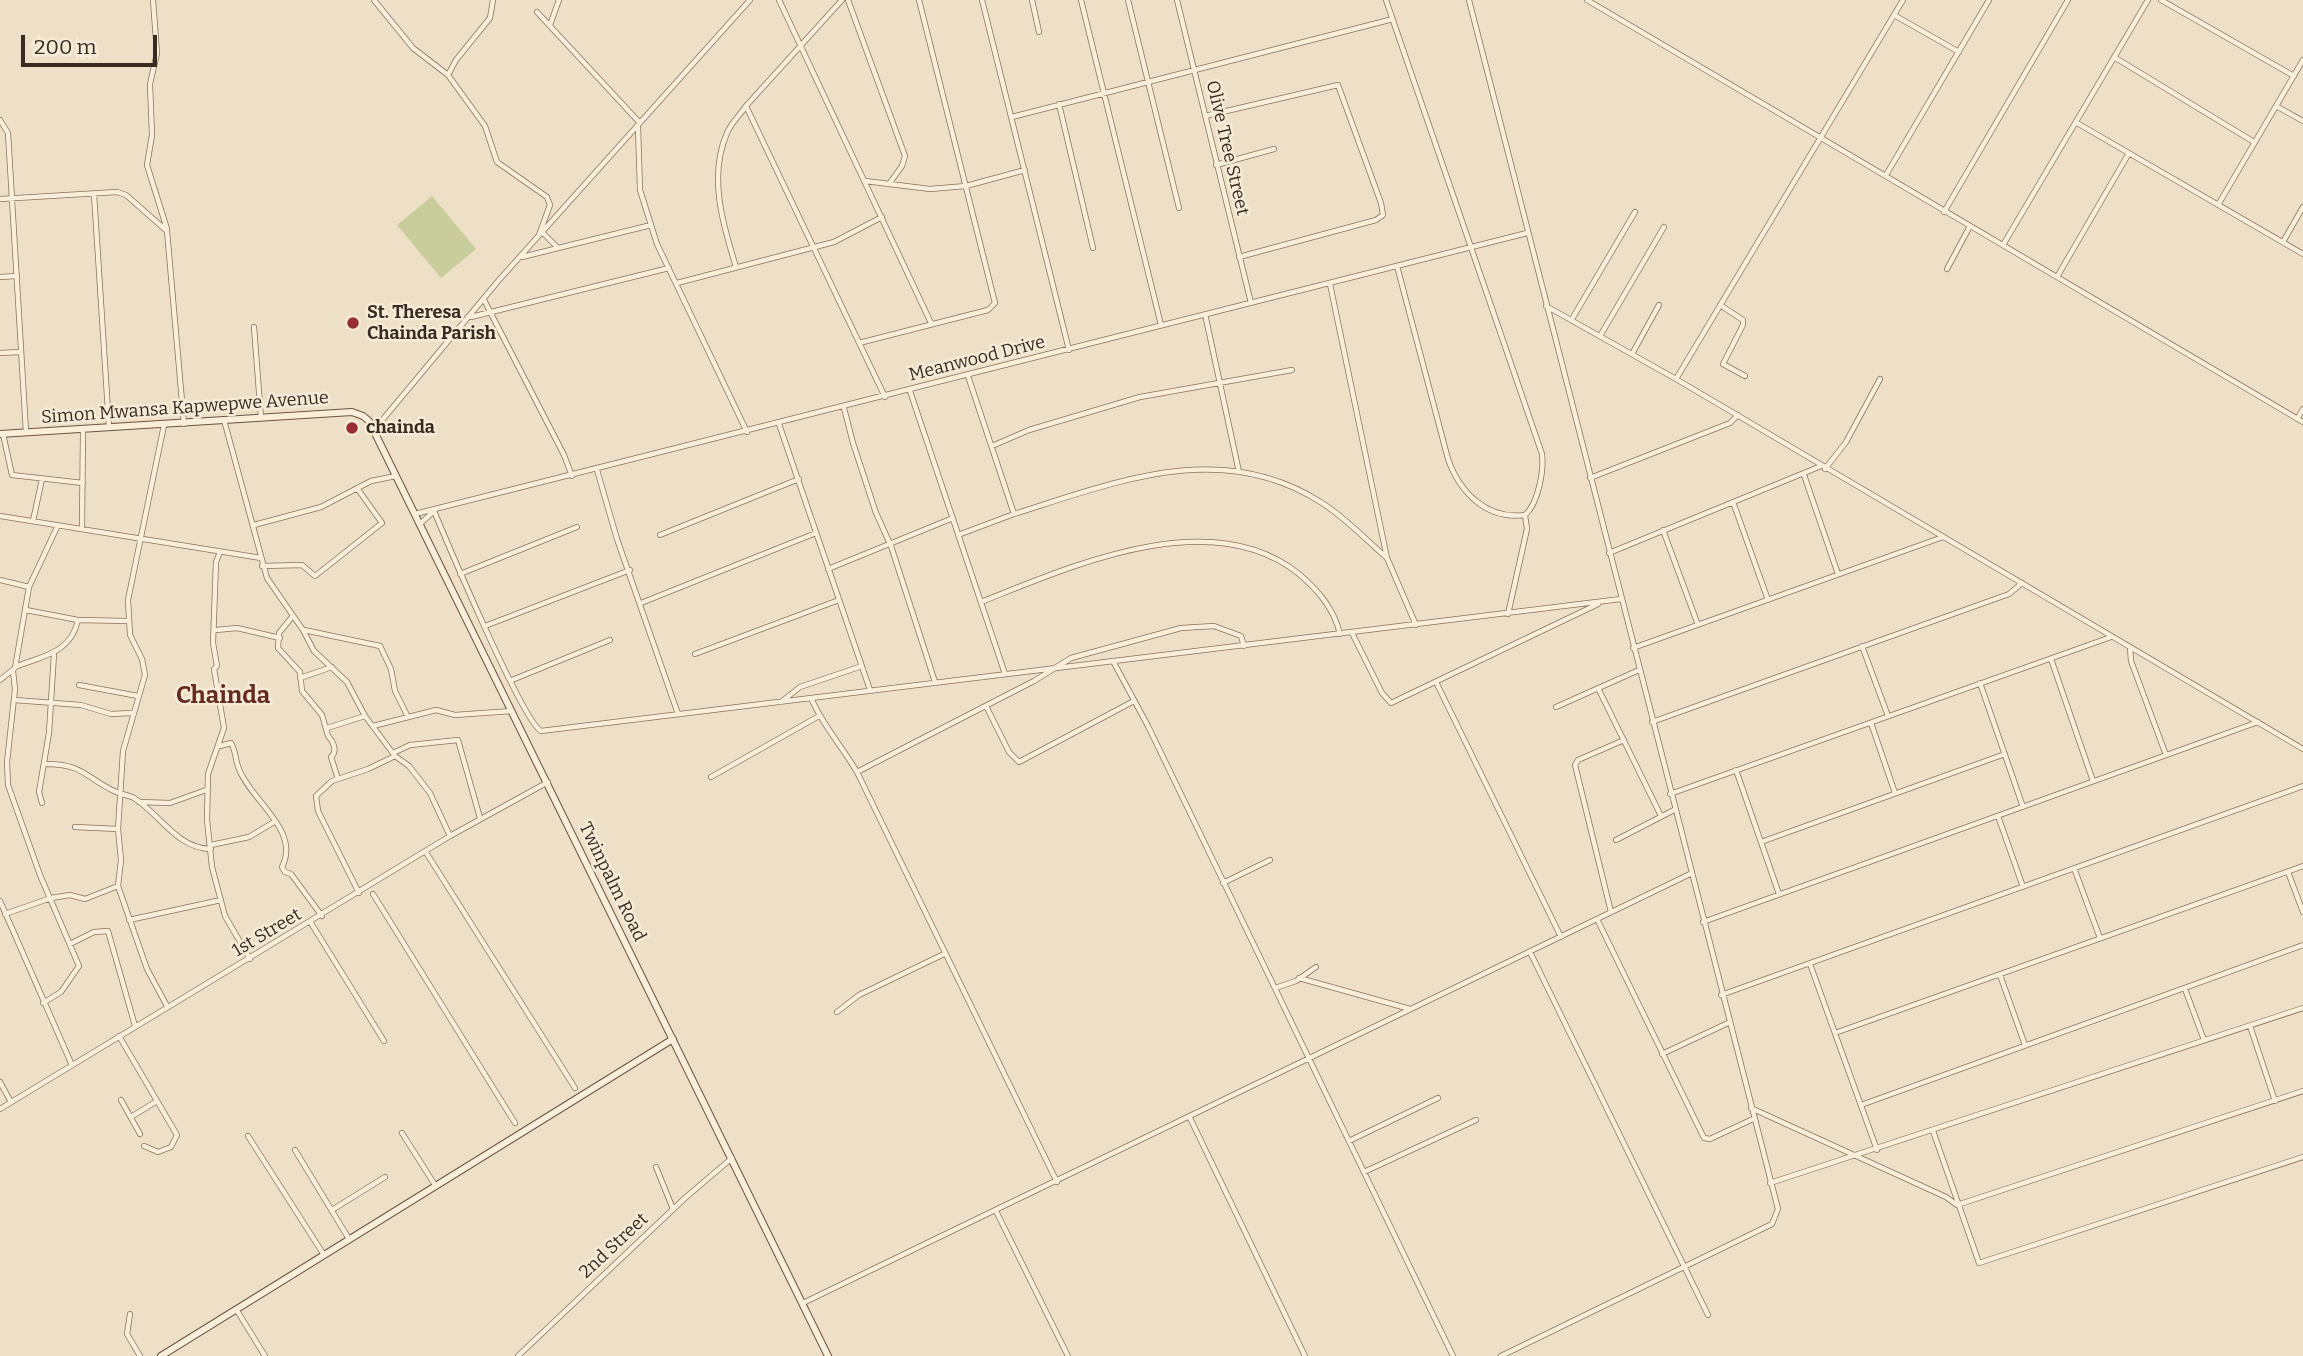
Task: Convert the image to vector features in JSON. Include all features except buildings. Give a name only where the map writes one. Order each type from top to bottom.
[{"type":"main road","name":"Simon Mwansa Kapwepwe Avenue","points":[[1,434],[352,412],[369,421]]},
{"type":"main road","name":"Twinpalm Road","points":[[369,421],[828,1356]]},
{"type":"main road","points":[[160,1356],[673,1039]]},
{"type":"street","points":[[153,0],[157,52],[150,85],[152,135],[147,165],[170,237],[184,424]]},
{"type":"street","points":[[374,0],[413,48],[448,75],[485,126],[497,162],[547,197],[550,205],[538,239]]},
{"type":"street","points":[[448,75],[456,60],[490,18],[492,0]]},
{"type":"street","points":[[550,25],[559,0]]},
{"type":"street","points":[[374,430],[484,299],[750,0]]},
{"type":"street","points":[[779,0],[931,323]]},
{"type":"street","points":[[736,267],[722,222],[718,177],[727,131],[746,106],[845,0],[905,156],[902,166],[889,184]]},
{"type":"street","points":[[859,343],[994,306],[919,0]]},
{"type":"street","points":[[982,0],[1069,350]]},
{"type":"street","points":[[1032,0],[1039,32]]},
{"type":"street","points":[[1081,0],[1161,325]]},
{"type":"street","points":[[1128,0],[1179,208]]},
{"type":"street","name":"Olive Tree Street","points":[[1177,0],[1251,303]]},
{"type":"street","points":[[1386,0],[1544,462],[1534,502],[1525,515],[1527,529],[1508,614]]},
{"type":"street","points":[[1469,0],[1728,1023],[1778,1209],[1774,1221],[1501,1356]]},
{"type":"street","points":[[1587,0],[2300,421],[2303,410]]},
{"type":"street","points":[[1676,379],[1903,0]]},
{"type":"street","points":[[1886,176],[1989,0]]},
{"type":"street","points":[[1944,212],[2068,0]]},
{"type":"street","points":[[2003,245],[2148,0]]},
{"type":"street","points":[[2161,0],[2294,76]]},
{"type":"street","points":[[537,12],[639,125],[640,190],[651,225],[747,432]]},
{"type":"street","points":[[1894,15],[1959,52]]},
{"type":"street","points":[[1012,117],[1393,19]]},
{"type":"street","points":[[2114,57],[2255,142]]},
{"type":"street","points":[[2218,205],[2303,60]]},
{"type":"street","points":[[1205,116],[1338,85],[1381,203],[1383,215],[1376,220],[1239,257]]},
{"type":"street","points":[[1059,104],[1093,248]]},
{"type":"street","points":[[746,106],[885,397]]},
{"type":"street","points":[[2276,106],[2303,121]]},
{"type":"street","points":[[0,120],[8,133],[26,432]]},
{"type":"street","points":[[2077,122],[2303,254]]},
{"type":"street","points":[[1216,164],[1274,149]]},
{"type":"street","points":[[2056,277],[2129,153]]},
{"type":"street","points":[[864,181],[908,188],[966,186],[1025,170]]},
{"type":"street","points":[[0,199],[117,192],[126,195],[164,227],[170,237]]},
{"type":"street","points":[[94,194],[109,428]]},
{"type":"street","points":[[2283,242],[2303,207]]},
{"type":"street","points":[[1572,319],[1635,212]]},
{"type":"street","points":[[677,283],[845,238],[882,217]]},
{"type":"street","points":[[521,258],[651,225]]},
{"type":"street","points":[[1947,269],[1970,226]]},
{"type":"street","points":[[1600,336],[1664,227]]},
{"type":"street","points":[[543,233],[557,247]]},
{"type":"street","name":"Meanwood Drive","points":[[415,514],[844,408],[1527,233]]},
{"type":"street","points":[[1397,266],[1445,449],[1456,478],[1475,500],[1494,513],[1525,515]]},
{"type":"street","points":[[470,317],[669,268]]},
{"type":"street","points":[[0,276],[17,276]]},
{"type":"street","points":[[1330,284],[1387,558],[1416,625]]},
{"type":"street","points":[[484,299],[564,455],[572,476]]},
{"type":"street","points":[[1546,305],[1738,415],[2303,749]]},
{"type":"street","points":[[1720,305],[1743,320],[1723,364],[1745,376]]},
{"type":"street","points":[[1632,354],[1659,306]]},
{"type":"street","points":[[1205,314],[1239,472]]},
{"type":"street","points":[[254,327],[261,419]]},
{"type":"street","points":[[0,353],[21,352]]},
{"type":"street","points":[[992,446],[1099,408],[1292,370]]},
{"type":"street","points":[[968,376],[1014,513]]},
{"type":"street","points":[[1609,553],[1823,467],[1846,442],[1880,379]]},
{"type":"street","points":[[910,391],[1005,674]]},
{"type":"street","points":[[844,408],[876,513],[891,546],[935,682]]},
{"type":"street","points":[[1590,478],[1730,423],[1738,415]]},
{"type":"street","points":[[224,420],[254,525],[262,565],[314,651],[351,688],[365,716],[394,754],[409,766],[430,793],[450,836]]},
{"type":"street","points":[[779,424],[870,690]]},
{"type":"street","points":[[164,425],[128,600],[131,640],[144,666],[144,682],[122,751],[118,829],[121,860],[118,886],[147,969],[167,1006]]},
{"type":"street","points":[[82,528],[83,429]]},
{"type":"street","points":[[1,434],[10,474],[83,483]]},
{"type":"street","points":[[958,535],[1014,513],[1119,481],[1201,467],[1274,480],[1311,496],[1335,512],[1387,558]]},
{"type":"street","points":[[597,470],[617,539],[678,714]]},
{"type":"street","points":[[1804,475],[1838,575]]},
{"type":"street","points":[[254,525],[321,507],[371,481],[397,476]]},
{"type":"street","points":[[33,521],[43,479]]},
{"type":"street","points":[[660,535],[799,479]]},
{"type":"street","points":[[262,565],[302,565],[315,576],[334,563],[382,523],[357,488]]},
{"type":"street","points":[[1733,502],[1768,600]]},
{"type":"street","points":[[420,524],[434,511],[485,626],[525,708],[541,731],[1620,599]]},
{"type":"street","points":[[0,516],[261,558]]},
{"type":"street","points":[[828,569],[953,519]]},
{"type":"street","points":[[43,1003],[61,992],[79,966],[15,811],[8,785],[8,757],[14,700],[14,669],[29,587],[58,525]]},
{"type":"street","points":[[460,574],[578,527]]},
{"type":"street","points":[[1663,530],[1698,625]]},
{"type":"street","points":[[641,603],[816,533]]},
{"type":"street","points":[[1633,648],[1943,537]]},
{"type":"street","points":[[981,602],[1050,575],[1159,544],[1192,540],[1222,542],[1253,549],[1287,565],[1325,601],[1337,621],[1340,634]]},
{"type":"street","points":[[220,552],[216,562],[216,630],[213,643],[217,666],[214,669],[224,728],[220,746]]},
{"type":"street","points":[[485,626],[630,570]]},
{"type":"street","points":[[0,580],[29,587]]},
{"type":"street","points":[[1652,722],[2009,594],[2022,583]]},
{"type":"street","points":[[695,654],[839,600]]},
{"type":"street","points":[[1352,633],[1389,702],[1603,602]]},
{"type":"street","points":[[26,610],[78,620],[128,621]]},
{"type":"street","points":[[281,638],[279,633],[292,617]]},
{"type":"street","points":[[0,680],[14,669],[54,654],[72,639],[78,620]]},
{"type":"street","points":[[216,630],[237,628],[281,638]]},
{"type":"street","points":[[857,772],[986,706],[1071,658],[1181,628],[1227,628],[1241,636],[1244,646]]},
{"type":"street","points":[[303,629],[380,646],[391,670],[395,691],[407,715]]},
{"type":"street","points":[[1670,794],[2112,636]]},
{"type":"street","points":[[281,638],[277,640],[278,648],[295,664],[304,696],[318,710],[328,736],[333,740],[335,750],[331,757],[338,779]]},
{"type":"street","points":[[512,680],[610,640]]},
{"type":"street","points":[[1862,646],[1888,716]]},
{"type":"street","points":[[2130,647],[2131,661],[2166,755]]},
{"type":"street","points":[[42,803],[39,792],[46,764],[54,654]]},
{"type":"street","points":[[2051,659],[2093,781]]},
{"type":"street","points":[[1113,661],[1453,1356]]},
{"type":"street","points":[[300,678],[332,667]]},
{"type":"street","points":[[781,702],[800,687],[862,667]]},
{"type":"street","points":[[1556,707],[1639,670]]},
{"type":"street","points":[[0,674],[8,675]]},
{"type":"street","points":[[1436,682],[1561,937]]},
{"type":"street","points":[[1980,683],[2023,807]]},
{"type":"street","points":[[79,685],[138,696]]},
{"type":"street","points":[[1598,688],[1661,816]]},
{"type":"street","points":[[811,698],[819,716],[857,772],[1056,1182]]},
{"type":"street","points":[[14,700],[81,705],[111,714],[132,713]]},
{"type":"street","points":[[986,706],[1009,752],[1019,762],[1134,701]]},
{"type":"street","points":[[373,726],[407,715],[436,710],[455,715],[513,711]]},
{"type":"street","points":[[327,728],[365,716]]},
{"type":"street","points":[[711,777],[819,716]]},
{"type":"street","points":[[1703,922],[2258,722]]},
{"type":"street","points":[[1871,723],[1895,793]]},
{"type":"street","points":[[359,894],[318,811],[316,796],[338,779],[368,769],[410,745],[458,740],[480,818]]},
{"type":"street","points":[[1611,912],[1575,765],[1578,760],[1624,740]]},
{"type":"street","points":[[250,959],[225,916],[212,867],[206,790],[215,749],[220,746],[231,743],[239,770],[285,837],[286,860],[282,867],[285,872],[291,874],[322,916]]},
{"type":"street","points":[[0,753],[8,757]]},
{"type":"street","points":[[1761,842],[2005,754]]},
{"type":"street","points":[[46,764],[72,765],[138,802],[190,846],[211,847],[249,837],[275,821]]},
{"type":"street","points":[[1736,770],[1779,894]]},
{"type":"street","name":"1st Street","points":[[0,1109],[71,1063],[311,923],[480,818],[548,782]]},
{"type":"street","points":[[1721,995],[2303,786]]},
{"type":"street","points":[[138,802],[170,803],[206,790]]},
{"type":"street","points":[[1616,840],[1674,810]]},
{"type":"street","points":[[1998,816],[2023,887]]},
{"type":"street","points":[[75,827],[118,829]]},
{"type":"street","points":[[427,854],[575,1088]]},
{"type":"street","points":[[1223,883],[1270,860]]},
{"type":"street","points":[[1835,1033],[2303,866]]},
{"type":"street","points":[[2074,868],[2100,938]]},
{"type":"street","points":[[2288,872],[2303,912]]},
{"type":"street","points":[[803,1303],[1690,874]]},
{"type":"street","points":[[5,914],[51,898],[70,895],[85,899],[118,886]]},
{"type":"street","points":[[373,894],[515,1123]]},
{"type":"street","points":[[129,920],[221,900]]},
{"type":"street","points":[[0,901],[71,1063]]},
{"type":"street","points":[[1597,919],[1704,1138],[1710,1139],[1753,1119]]},
{"type":"street","points":[[311,923],[384,1041]]},
{"type":"street","points":[[70,944],[94,932],[108,931],[135,1026]]},
{"type":"street","points":[[1861,1105],[2303,945]]},
{"type":"street","points":[[1530,952],[1708,1315]]},
{"type":"street","points":[[837,1012],[859,995],[944,954]]},
{"type":"street","points":[[1810,964],[1877,1150]]},
{"type":"street","points":[[1275,988],[1316,967]]},
{"type":"street","points":[[2000,975],[2025,1045]]},
{"type":"street","points":[[1299,978],[1411,1010]]},
{"type":"street","points":[[2185,989],[2204,1040]]},
{"type":"street","points":[[1770,1183],[1856,1157],[2303,1008]]},
{"type":"street","points":[[1662,1054],[1728,1023]]},
{"type":"street","points":[[2250,1026],[2275,1101]]},
{"type":"street","points":[[118,1036],[177,1135],[172,1147],[158,1152],[144,1146]]},
{"type":"street","points":[[0,1082],[11,1102]]},
{"type":"street","points":[[1957,1205],[2303,1091]]},
{"type":"street","points":[[1349,1141],[1438,1098]]},
{"type":"street","points":[[121,1100],[140,1134]]},
{"type":"street","points":[[131,1117],[157,1101]]},
{"type":"street","points":[[1750,1108],[1946,1197],[1957,1205]]},
{"type":"street","points":[[1190,1118],[1305,1356]]},
{"type":"street","points":[[1364,1172],[1476,1121]]},
{"type":"street","points":[[1933,1131],[1977,1261],[1982,1263],[2303,1157]]},
{"type":"street","points":[[402,1133],[435,1185]]},
{"type":"street","points":[[248,1136],[324,1255]]},
{"type":"street","points":[[295,1150],[349,1239]]},
{"type":"street","name":"2nd Street","points":[[518,1356],[673,1209],[732,1158]]},
{"type":"street","points":[[656,1167],[673,1209]]},
{"type":"street","points":[[332,1210],[385,1177]]},
{"type":"street","points":[[996,1211],[1068,1356]]},
{"type":"street","points":[[236,1309],[265,1356]]},
{"type":"street","points":[[130,1314],[127,1334],[139,1356]]},
{"type":"green space","points":[[432,196],[476,249],[441,278],[397,225]]},
{"type":"place","name":"St. Theresa Chainda Parish","points":[[353,323]]},
{"type":"place","name":"chainda","points":[[352,428]]},
{"type":"district","name":"Chainda","points":[[223,696]]}]
